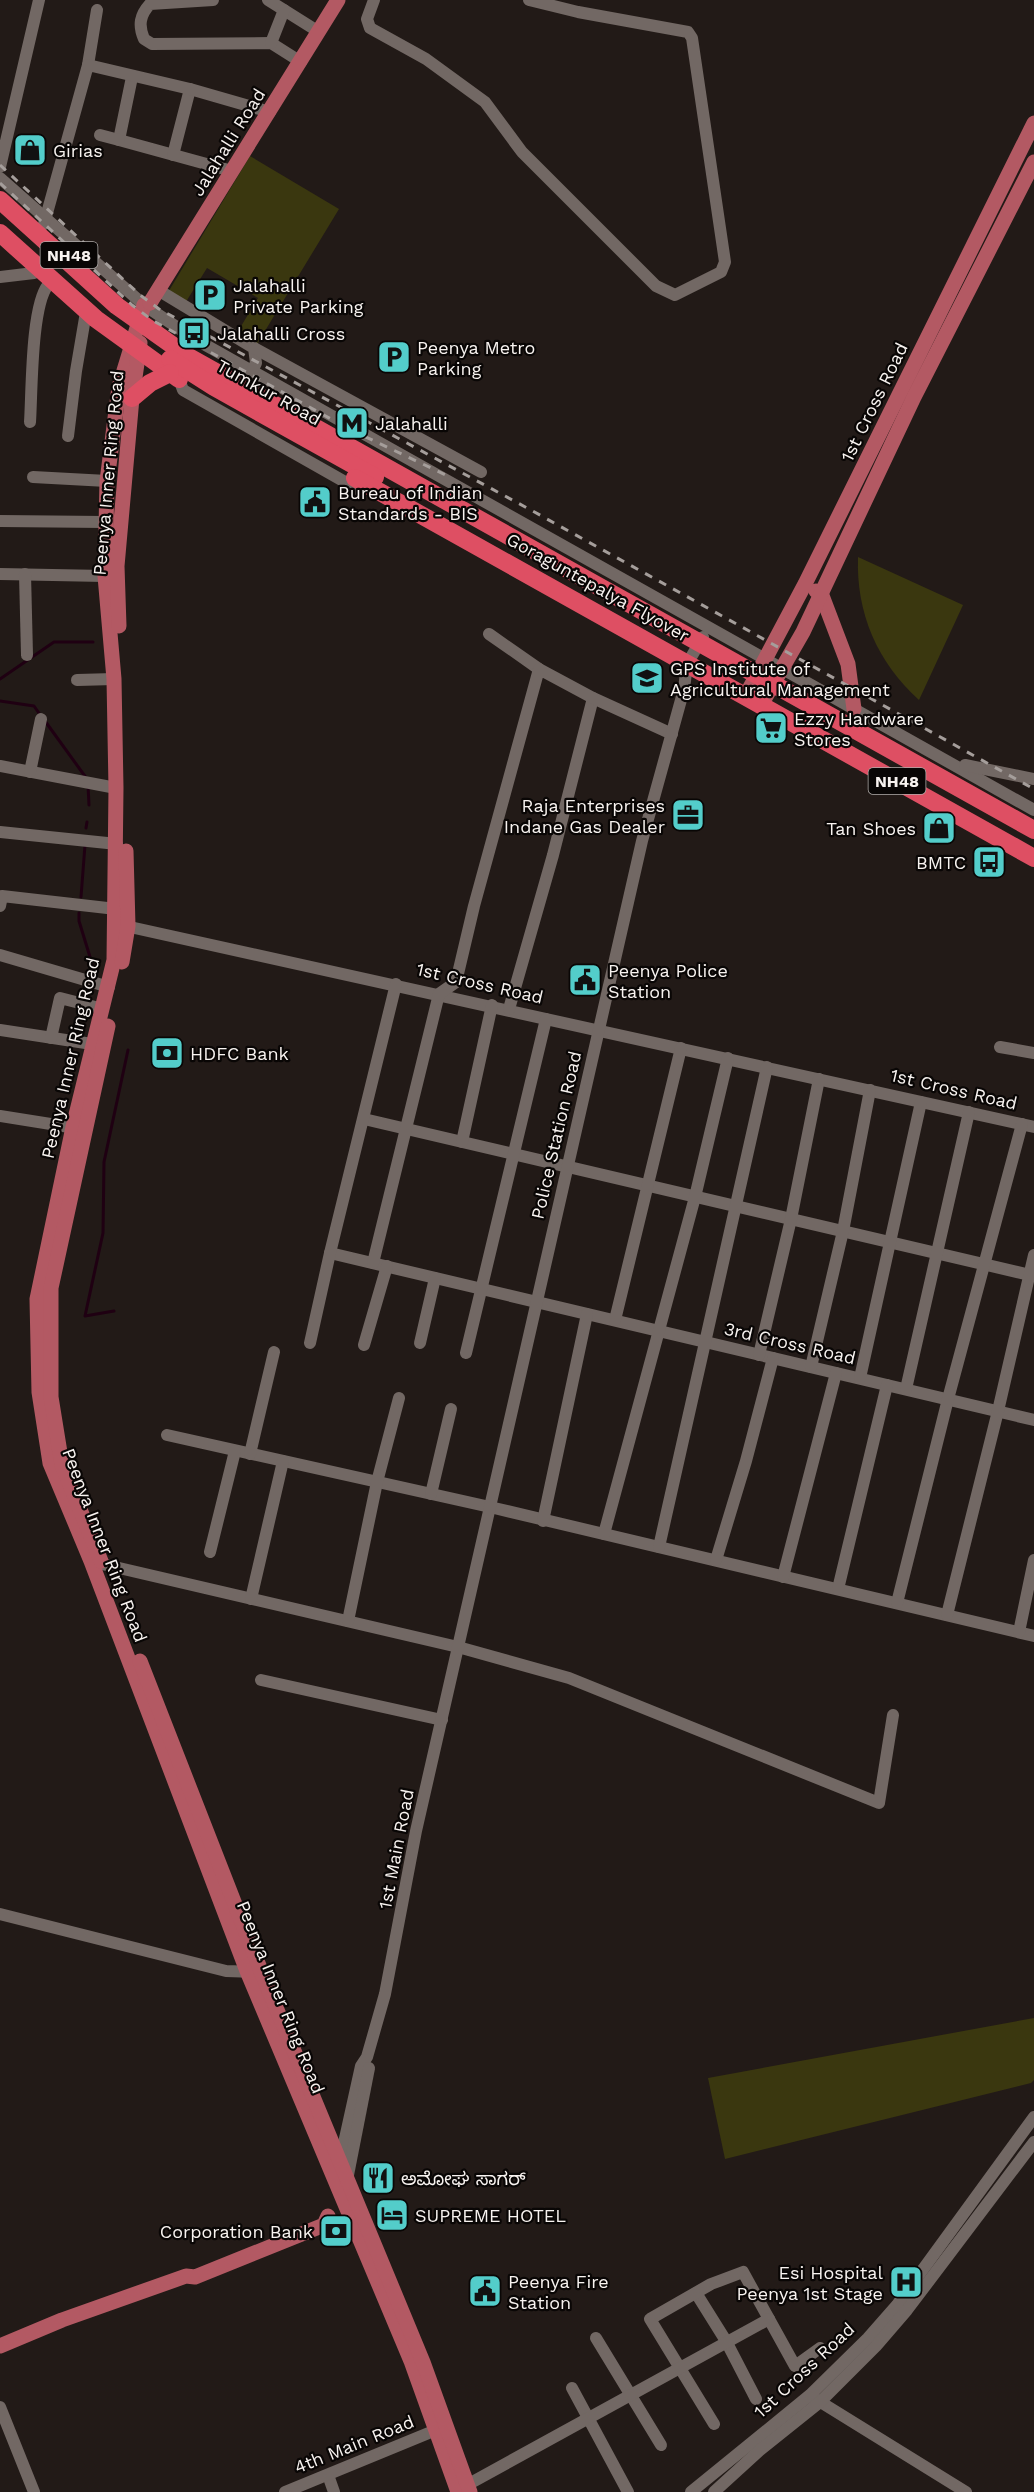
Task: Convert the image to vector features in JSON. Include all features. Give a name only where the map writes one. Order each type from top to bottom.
[{"type":"highway","name":"Tumkur Road","points":[[0,192],[44,225],[90,274],[148,307],[189,348],[703,636],[765,664],[1034,822]]},
{"type":"highway","name":"Goraguntepalya Flyover","points":[[0,200],[117,306],[189,357],[1034,830]]},
{"type":"highway","name":"Goraguntepalya Flyover","points":[[0,217],[117,321],[206,382],[1034,844]]},
{"type":"highway","name":"Tumkur Road","points":[[0,233],[70,297],[129,344],[175,376],[687,668],[753,701],[1034,858]]},
{"type":"highway","points":[[132,398],[150,383],[175,376]]},
{"type":"main road","name":"Jalahalli Road","points":[[129,344],[148,307],[338,0]]},
{"type":"main road","name":"1st Cross Road","points":[[753,701],[765,664],[1034,123]]},
{"type":"main road","name":"1st Cross Road","points":[[753,701],[781,673],[953,317],[1034,162]]},
{"type":"main road","name":"Peenya Inner Ring Road","points":[[129,344],[132,398],[117,566],[121,969],[78,1128],[37,1299],[39,1392],[50,1463],[248,1955]]},
{"type":"main road","name":"Peenya Inner Ring Road","points":[[129,344],[119,387],[107,481],[105,522],[105,576],[114,679],[120,919],[109,987],[92,1044],[51,1288],[51,1397],[62,1465],[102,1564],[254,1972],[335,2165],[423,2362],[465,2490]]},
{"type":"main road","points":[[805,584],[821,594],[848,664],[854,709]]},
{"type":"main road","points":[[0,2346],[62,2320],[186,2276],[195,2277],[324,2225],[328,2216],[352,2203]]},
{"type":"main road","name":"Peenya Inner Ring Road","points":[[352,2203],[436,2430],[465,2490]]},
{"type":"street","points":[[0,166],[39,0]]},
{"type":"street","points":[[213,0],[150,4],[144,10],[140,22],[144,39],[152,44],[271,43],[301,62]]},
{"type":"street","points":[[268,0],[319,32]]},
{"type":"street","points":[[371,1],[368,20],[370,28],[426,59],[485,102],[522,152],[656,286],[675,295],[721,272],[725,262],[692,38],[688,32],[578,12],[529,0]]},
{"type":"street","points":[[44,225],[88,64],[97,10]]},
{"type":"street","points":[[271,43],[284,10]]},
{"type":"street","points":[[88,64],[190,89],[270,112]]},
{"type":"street","points":[[119,140],[132,76]]},
{"type":"street","points":[[173,155],[190,89]]},
{"type":"street","points":[[100,135],[232,171]]},
{"type":"street","points":[[0,178],[44,225]]},
{"type":"street","points":[[0,241],[85,318],[103,331],[129,344]]},
{"type":"street","points":[[0,277],[34,273]]},
{"type":"street","points":[[30,422],[38,310],[43,292],[48,285]]},
{"type":"street","points":[[148,307],[254,348],[481,472]]},
{"type":"street","points":[[148,307],[193,338],[765,664]]},
{"type":"street","points":[[68,436],[85,318]]},
{"type":"street","points":[[252,371],[256,363],[254,348]]},
{"type":"street","points":[[33,477],[107,481]]},
{"type":"street","points":[[0,521],[105,522]]},
{"type":"street","points":[[0,574],[105,576]]},
{"type":"street","points":[[25,574],[27,655]]},
{"type":"street","points":[[489,634],[539,669],[593,698],[672,734]]},
{"type":"street","name":"Police Station Road","points":[[458,1647],[642,841],[684,688],[687,668],[703,636]]},
{"type":"street","points":[[687,668],[1034,864]]},
{"type":"street","points":[[373,1263],[439,994],[456,982],[474,906],[539,669]]},
{"type":"street","points":[[781,673],[854,709],[1034,810]]},
{"type":"street","points":[[77,680],[114,679]]},
{"type":"street","points":[[509,1009],[553,855],[593,698]]},
{"type":"street","points":[[30,772],[41,719]]},
{"type":"street","points":[[953,763],[1034,779]]},
{"type":"street","points":[[0,766],[116,788]]},
{"type":"street","points":[[0,832],[117,844]]},
{"type":"street","name":"1st Cross Road","points":[[0,906],[2,896],[120,919],[546,1019],[1028,1126]]},
{"type":"street","points":[[0,955],[109,987]]},
{"type":"street","points":[[310,1343],[396,984]]},
{"type":"street","points":[[51,1038],[60,998],[103,1009]]},
{"type":"street","points":[[462,1142],[492,1005]]},
{"type":"street","points":[[466,1353],[546,1019]]},
{"type":"street","points":[[0,1030],[92,1044]]},
{"type":"street","points":[[1000,1047],[1034,1053]]},
{"type":"street","points":[[615,1320],[681,1048]]},
{"type":"street","points":[[604,1534],[695,1197],[728,1058]]},
{"type":"street","points":[[659,1546],[684,1447],[704,1342],[767,1067]]},
{"type":"street","points":[[759,1354],[791,1219],[819,1079]]},
{"type":"street","points":[[810,1367],[843,1231],[870,1090]]},
{"type":"street","points":[[860,1378],[921,1102]]},
{"type":"street","points":[[906,1389],[969,1112]]},
{"type":"street","points":[[0,1116],[78,1128]]},
{"type":"street","points":[[364,1119],[1032,1276]]},
{"type":"street","points":[[897,1603],[984,1264],[1028,1126]]},
{"type":"street","name":"3rd Cross Road","points":[[330,1253],[1034,1420]]},
{"type":"street","points":[[948,1615],[1032,1276],[1034,1255]]},
{"type":"street","points":[[364,1345],[387,1266]]},
{"type":"street","points":[[420,1343],[435,1278]]},
{"type":"street","points":[[543,1521],[587,1314]]},
{"type":"street","points":[[250,1454],[274,1352]]},
{"type":"street","points":[[716,1560],[746,1461],[773,1358]]},
{"type":"street","points":[[783,1576],[836,1373]]},
{"type":"street","points":[[838,1589],[887,1385]]},
{"type":"street","points":[[348,1621],[377,1482],[399,1398]]},
{"type":"street","points":[[430,1494],[451,1409]]},
{"type":"street","points":[[167,1435],[659,1546],[1034,1636]]},
{"type":"street","points":[[210,1552],[235,1451]]},
{"type":"street","points":[[251,1599],[283,1461]]},
{"type":"street","points":[[1019,1632],[1034,1560]]},
{"type":"street","points":[[102,1564],[458,1647],[569,1678],[879,1803],[893,1715]]},
{"type":"street","name":"1st Main Road","points":[[335,2165],[361,2066],[367,2057],[386,1994],[416,1831],[458,1647]]},
{"type":"street","points":[[261,1680],[442,1720]]},
{"type":"street","points":[[0,1914],[226,1971],[254,1972]]},
{"type":"street","name":"1st Main Road","points":[[343,2182],[369,2068],[367,2057]]},
{"type":"street","name":"1st Cross Road","points":[[691,2492],[815,2398],[897,2305],[1034,2117]]},
{"type":"street","points":[[714,2492],[815,2398],[876,2346],[907,2310],[1034,2142]]},
{"type":"street","points":[[714,2424],[650,2319],[696,2292],[743,2272],[795,2366],[820,2348]]},
{"type":"street","points":[[696,2292],[726,2341],[756,2399]]},
{"type":"street","points":[[465,2490],[679,2367],[769,2319]]},
{"type":"street","points":[[596,2338],[661,2445]]},
{"type":"street","points":[[572,2388],[628,2492]]},
{"type":"street","points":[[815,2398],[966,2492]]},
{"type":"street","points":[[0,2407],[33,2492]]},
{"type":"street","name":"4th Main Road","points":[[285,2492],[436,2430]]},
{"type":"street","points":[[328,2475],[334,2492]]},
{"type":"shaded area","points":[[250,156],[339,209],[254,349],[234,338],[258,298],[207,268],[184,305],[167,294]]},
{"type":"shaded area","points":[[858,557],[963,605],[919,700],[891,670],[872,635],[861,598]]},
{"type":"shaded area","points":[[1034,2018],[1034,2080],[1031,2083],[725,2159],[708,2078]]},
{"type":"waterway","points":[[0,679],[54,642],[93,642]]},
{"type":"waterway","points":[[0,701],[34,706],[41,716]]},
{"type":"waterway","points":[[45,721],[87,779]]},
{"type":"waterway","points":[[88,785],[89,805]]},
{"type":"waterway","points":[[86,828],[87,822]]},
{"type":"waterway","points":[[81,897],[85,845]]},
{"type":"waterway","points":[[79,913],[79,921],[94,970],[92,976]]},
{"type":"waterway","points":[[114,1311],[85,1316],[103,1233],[104,1162],[128,1050]]},
{"type":"railway","points":[[0,165],[140,295],[159,309],[529,509],[1034,789]]},
{"type":"railway","points":[[0,183],[132,305],[152,320],[349,429],[450,477]]},
{"type":"place","name":"Girias","points":[[30,150]]},
{"type":"place","name":"Jalahalli Private Parking","points":[[210,295]]},
{"type":"place","name":"Jalahalli Cross","points":[[194,333]]},
{"type":"place","name":"Peenya Metro Parking","points":[[394,357]]},
{"type":"place","name":"Jalahalli","points":[[352,423]]},
{"type":"place","name":"Bureau of Indian Standards - BIS","points":[[315,502]]},
{"type":"place","name":"GPS Institute of Agricultural Management","points":[[647,678]]},
{"type":"place","name":"Ezzy Hardware Stores","points":[[771,728]]},
{"type":"place","name":"Raja Enterprises Indane Gas Dealer","points":[[688,815]]},
{"type":"place","name":"Tan Shoes","points":[[939,828]]},
{"type":"place","name":"BMTC","points":[[989,862]]},
{"type":"place","name":"Peenya Police Station","points":[[585,980]]},
{"type":"place","name":"HDFC Bank","points":[[167,1053]]},
{"type":"place","name":"ಅಮೋಘ ಸಾಗರ್","points":[[378,2178]]},
{"type":"place","name":"SUPREME HOTEL","points":[[392,2215]]},
{"type":"place","name":"Corporation Bank","points":[[336,2231]]},
{"type":"place","name":"Esi Hospital Peenya 1st Stage","points":[[906,2282]]},
{"type":"place","name":"Peenya Fire Station","points":[[485,2291]]}]
